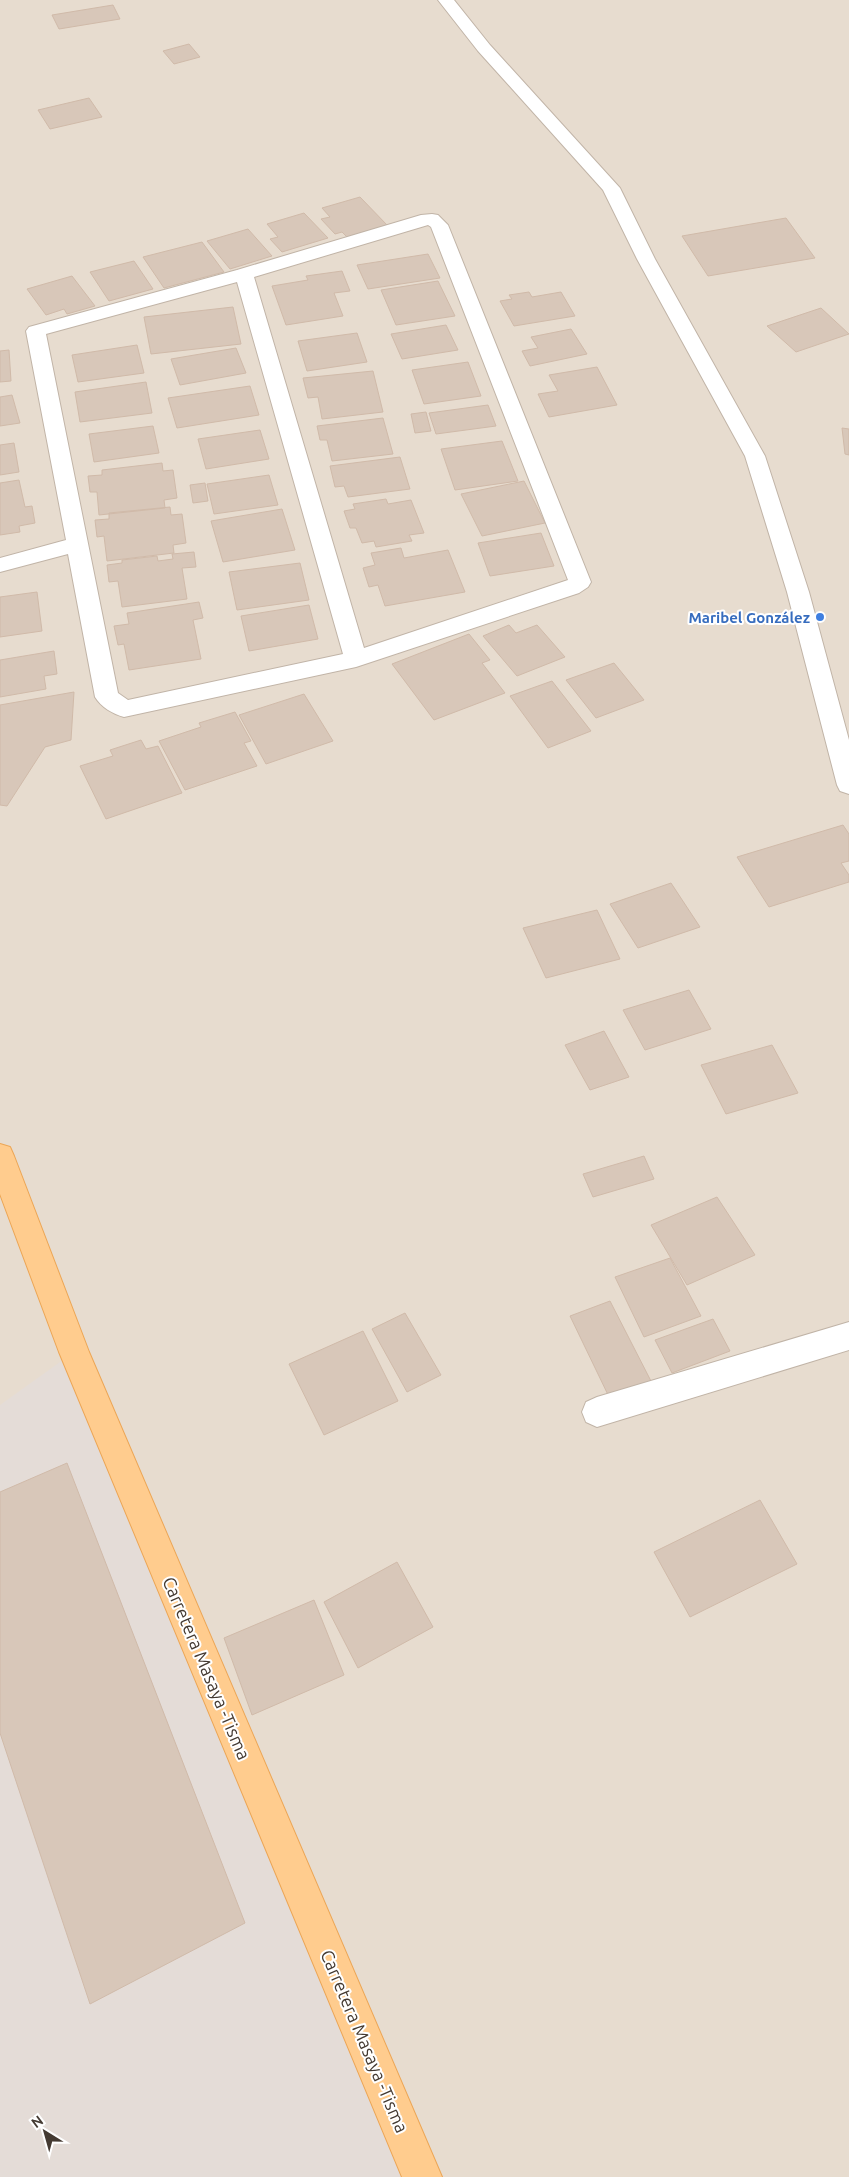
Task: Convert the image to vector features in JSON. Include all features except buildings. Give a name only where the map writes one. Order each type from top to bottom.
[{"type":"main road","name":"Carretera Masaya -Tisma","points":[[0,1156],[74,1352],[422,2177]]},
{"type":"street","points":[[446,0],[484,48],[611,188],[674,311],[755,456],[798,592],[849,785]]},
{"type":"street","points":[[427,219],[439,225],[580,582],[571,588],[356,659],[124,709],[107,697],[76,545],[36,331],[244,274],[427,219]]},
{"type":"street","points":[[244,274],[356,659]]},
{"type":"street","points":[[0,565],[76,545]]},
{"type":"street","points":[[597,1412],[849,1336]]},
{"type":"shaded area","points":[[0,0],[849,0],[849,2177],[0,2177]]},
{"type":"shaded area","points":[[74,1352],[422,2177],[0,2177],[0,1405]]},
{"type":"place","name":"Maribel González","points":[[820,617]]}]
